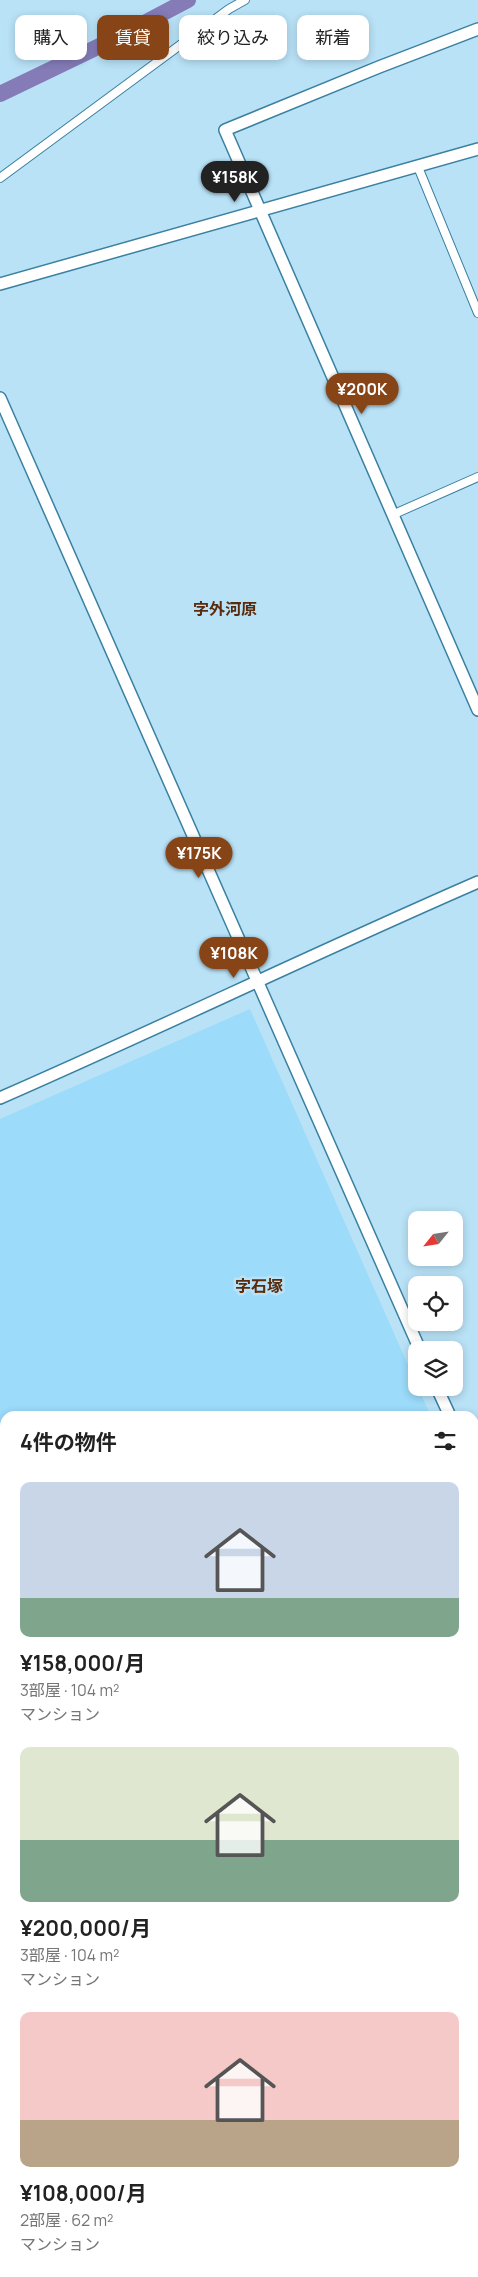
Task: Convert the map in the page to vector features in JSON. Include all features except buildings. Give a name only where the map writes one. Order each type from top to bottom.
[{"type":"street","points":[[0,178],[245,0]]},
{"type":"street","points":[[478,30],[378,67],[224,130],[478,710]]},
{"type":"street","points":[[0,284],[478,149]]},
{"type":"street","points":[[418,167],[478,313]]},
{"type":"street","points":[[0,398],[260,982],[416,1341]]},
{"type":"street","points":[[392,515],[478,477]]},
{"type":"street","points":[[0,1098],[478,882]]},
{"type":"street","points":[[441,1396],[448,1411]]},
{"type":"shaded area","points":[[250,1009],[408,1365],[408,1396],[422,1396],[429,1411],[0,1411],[0,1119]]},
{"type":"waterway","points":[[0,94],[108,42],[188,0]]},
{"type":"district","name":"字外河原","points":[[225,609]]},
{"type":"district","name":"字石塚","points":[[259,1286]]}]
